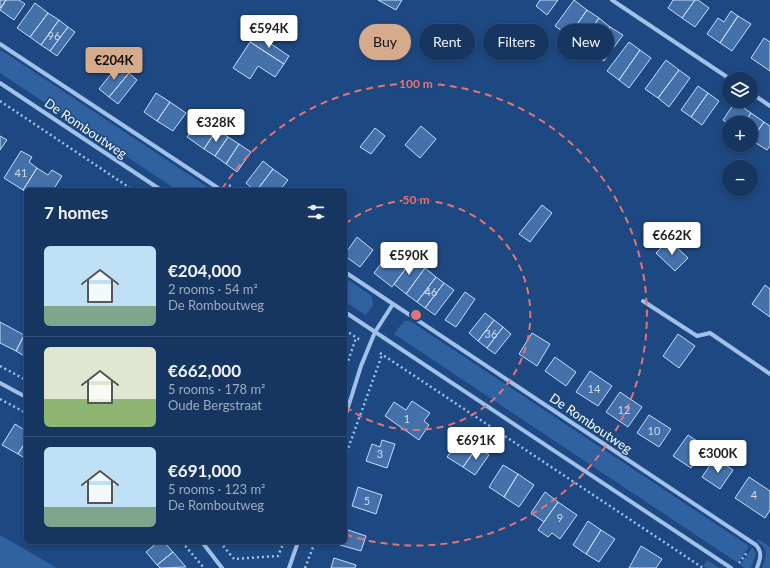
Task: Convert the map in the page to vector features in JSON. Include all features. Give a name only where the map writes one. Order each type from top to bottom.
[{"type":"street","points":[[612,0],[722,74]]},
{"type":"street","name":"De Romboutweg","points":[[0,44],[218,188]]},
{"type":"street","name":"De Romboutweg","points":[[0,83],[158,188]]},
{"type":"street","points":[[758,98],[770,106]]},
{"type":"street","name":"De Romboutweg","points":[[347,273],[756,545],[761,554],[757,568]]},
{"type":"street","points":[[643,301],[697,336],[710,333],[770,374]]},
{"type":"street","points":[[347,411],[361,366],[375,332],[393,304]]},
{"type":"street","points":[[347,313],[731,568]]},
{"type":"street","points":[[0,384],[24,396]]},
{"type":"street","points":[[204,544],[222,568]]},
{"type":"street","points":[[288,568],[297,544]]},
{"type":"path","points":[[0,101],[130,188]]},
{"type":"path","points":[[347,331],[360,340]]},
{"type":"path","points":[[347,364],[356,338]]},
{"type":"path","points":[[347,451],[381,354],[703,568]]},
{"type":"path","points":[[0,366],[24,379]]},
{"type":"path","points":[[0,399],[24,412]]},
{"type":"path","points":[[184,544],[204,568]]},
{"type":"path","points":[[222,544],[234,560],[278,556],[282,557]]},
{"type":"path","points":[[278,556],[283,544]]},
{"type":"path","points":[[300,563],[306,567],[314,544]]},
{"type":"path","points":[[739,564],[750,547]]},
{"type":"shaded area","points":[[0,50],[209,188],[174,188],[0,73]]},
{"type":"shaded area","points":[[347,279],[372,296],[373,305],[366,315],[347,303]]},
{"type":"shaded area","points":[[404,321],[410,321],[749,546],[738,563],[394,334]]},
{"type":"shaded area","points":[[0,535],[57,568],[0,568]]},
{"type":"shaded area","points":[[758,539],[770,547],[770,568],[762,568],[766,553],[764,547],[757,541]]},
{"type":"shaded area","points":[[752,548],[756,553],[751,568],[745,568],[740,565]]},
{"type":"shaded area","points":[[707,560],[719,568],[707,568],[703,566]]},
{"type":"building","points":[[0,0],[6,0],[0,8]]},
{"type":"building","points":[[6,0],[19,0],[25,4],[14,20],[0,10]]},
{"type":"building","points":[[378,0],[402,0],[396,10]]},
{"type":"building","points":[[540,0],[558,0],[547,15],[536,6]]},
{"type":"building","points":[[574,0],[587,10],[577,24],[557,24],[557,27],[555,26]]},
{"type":"building","points":[[673,0],[695,0],[682,18],[668,8]]},
{"type":"building","points":[[695,0],[698,0],[709,8],[695,27],[682,18]]},
{"type":"building","points":[[35,3],[48,13],[30,37],[17,28]]},
{"type":"building","points":[[587,10],[599,18],[595,24],[577,24]]},
{"type":"building","points":[[731,11],[738,16],[720,43],[707,34],[718,18],[724,22]]},
{"type":"building","points":[[48,13],[59,20],[41,45],[30,37]]},
{"type":"building","points":[[738,16],[751,24],[732,51],[720,43]]},
{"type":"building","points":[[599,18],[606,24],[595,24]]},
{"type":"building","points":[[59,20],[68,27],[50,51],[41,45]]},
{"type":"building","points":[[68,27],[75,32],[57,56],[50,51]]},
{"type":"building","points":[[614,29],[623,35],[614,47]]},
{"type":"building","points":[[255,33],[289,56],[284,64],[250,42]]},
{"type":"building","points":[[764,38],[770,42],[770,71],[751,58]]},
{"type":"building","points":[[250,42],[284,64],[275,77],[258,66],[250,79],[233,68]]},
{"type":"building","points":[[629,42],[640,50],[619,80],[607,71]]},
{"type":"building","points":[[640,50],[651,58],[629,88],[619,80]]},
{"type":"building","points":[[666,60],[679,70],[658,98],[645,89]]},
{"type":"building","points":[[118,65],[129,73],[109,97],[99,89]]},
{"type":"building","points":[[679,70],[690,78],[669,107],[658,98]]},
{"type":"building","points":[[129,73],[137,80],[118,104],[109,97]]},
{"type":"building","points":[[698,86],[708,93],[691,117],[681,110]]},
{"type":"building","points":[[156,93],[170,102],[157,121],[144,112]]},
{"type":"building","points":[[708,93],[719,101],[702,125],[691,117]]},
{"type":"building","points":[[170,102],[186,113],[173,131],[157,121]]},
{"type":"building","points":[[731,108],[744,108],[751,113],[749,116],[726,116]]},
{"type":"building","points":[[201,117],[217,129],[204,149],[187,137]]},
{"type":"building","points":[[758,118],[764,122],[758,130]]},
{"type":"building","points":[[764,122],[770,126],[770,146],[767,150],[758,144],[758,130]]},
{"type":"building","points":[[421,126],[436,139],[420,158],[405,145]]},
{"type":"building","points":[[375,128],[385,136],[371,154],[360,147]]},
{"type":"building","points":[[217,129],[228,137],[215,156],[204,149]]},
{"type":"building","points":[[0,136],[7,140],[0,150]]},
{"type":"building","points":[[228,137],[239,144],[226,164],[215,156]]},
{"type":"building","points":[[239,144],[251,152],[237,172],[226,164]]},
{"type":"building","points":[[21,151],[32,157],[29,162],[37,168],[23,190],[4,178]]},
{"type":"building","points":[[263,161],[273,169],[259,188],[252,188],[246,183]]},
{"type":"building","points":[[37,168],[48,175],[52,170],[62,176],[54,188],[24,188]]},
{"type":"building","points":[[273,169],[288,180],[282,188],[259,188]]},
{"type":"building","points":[[542,205],[552,213],[530,242],[519,234]]},
{"type":"building","points":[[357,237],[373,250],[360,267],[347,257],[347,251]]},
{"type":"building","points":[[669,240],[688,258],[675,271],[656,253]]},
{"type":"building","points":[[395,245],[413,259],[392,287],[374,273]]},
{"type":"building","points":[[413,259],[425,268],[406,294],[394,284]]},
{"type":"building","points":[[425,268],[436,277],[417,302],[406,294]]},
{"type":"building","points":[[436,277],[444,283],[425,308],[417,302]]},
{"type":"building","points":[[444,283],[454,290],[435,315],[425,308]]},
{"type":"building","points":[[765,285],[770,289],[770,317],[752,304]]},
{"type":"building","points":[[465,292],[475,299],[456,327],[445,320]]},
{"type":"building","points":[[485,313],[494,320],[478,341],[469,333]]},
{"type":"building","points":[[494,320],[503,327],[487,348],[478,341]]},
{"type":"building","points":[[0,322],[24,335],[16,351],[0,343]]},
{"type":"building","points":[[503,327],[511,334],[495,354],[487,348]]},
{"type":"building","points":[[532,333],[550,344],[537,366],[519,354]]},
{"type":"building","points":[[678,334],[695,346],[679,368],[663,356]]},
{"type":"building","points":[[24,336],[24,356],[16,351]]},
{"type":"building","points":[[555,357],[576,372],[566,386],[545,371]]},
{"type":"building","points":[[590,371],[612,386],[598,406],[576,392]]},
{"type":"building","points":[[620,392],[642,407],[628,427],[606,412]]},
{"type":"building","points":[[412,401],[430,413],[424,421],[429,425],[419,440],[385,416],[394,402],[406,410]]},
{"type":"building","points":[[649,415],[671,429],[659,447],[637,433]]},
{"type":"building","points":[[15,424],[24,430],[24,444],[18,454],[2,445]]},
{"type":"building","points":[[688,435],[706,447],[691,468],[673,456]]},
{"type":"building","points":[[461,437],[477,447],[463,467],[447,457]]},
{"type":"building","points":[[382,440],[395,444],[387,468],[366,461],[372,444],[380,447]]},
{"type":"building","points":[[24,444],[24,458],[18,454]]},
{"type":"building","points":[[477,447],[489,455],[475,475],[463,467]]},
{"type":"building","points":[[715,458],[733,470],[720,489],[702,477]]},
{"type":"building","points":[[503,465],[518,474],[504,497],[489,487]]},
{"type":"building","points":[[518,474],[534,485],[519,507],[504,497]]},
{"type":"building","points":[[749,477],[770,491],[770,510],[765,518],[735,498]]},
{"type":"building","points":[[358,487],[382,495],[376,514],[352,506]]},
{"type":"building","points":[[545,492],[558,502],[544,522],[531,513]]},
{"type":"building","points":[[558,502],[577,515],[560,539],[552,533],[548,537],[538,530]]},
{"type":"building","points":[[588,521],[601,530],[586,554],[573,545]]},
{"type":"building","points":[[347,530],[366,536],[361,551],[340,545],[347,544]]},
{"type":"building","points":[[601,530],[615,539],[599,562],[586,554]]},
{"type":"building","points":[[156,544],[166,544],[173,552],[157,565],[146,552]]},
{"type":"building","points":[[641,546],[662,559],[656,568],[629,568]]},
{"type":"building","points":[[173,552],[186,567],[160,568],[157,565]]},
{"type":"building","points":[[334,558],[356,565],[355,568],[331,568]]}]
